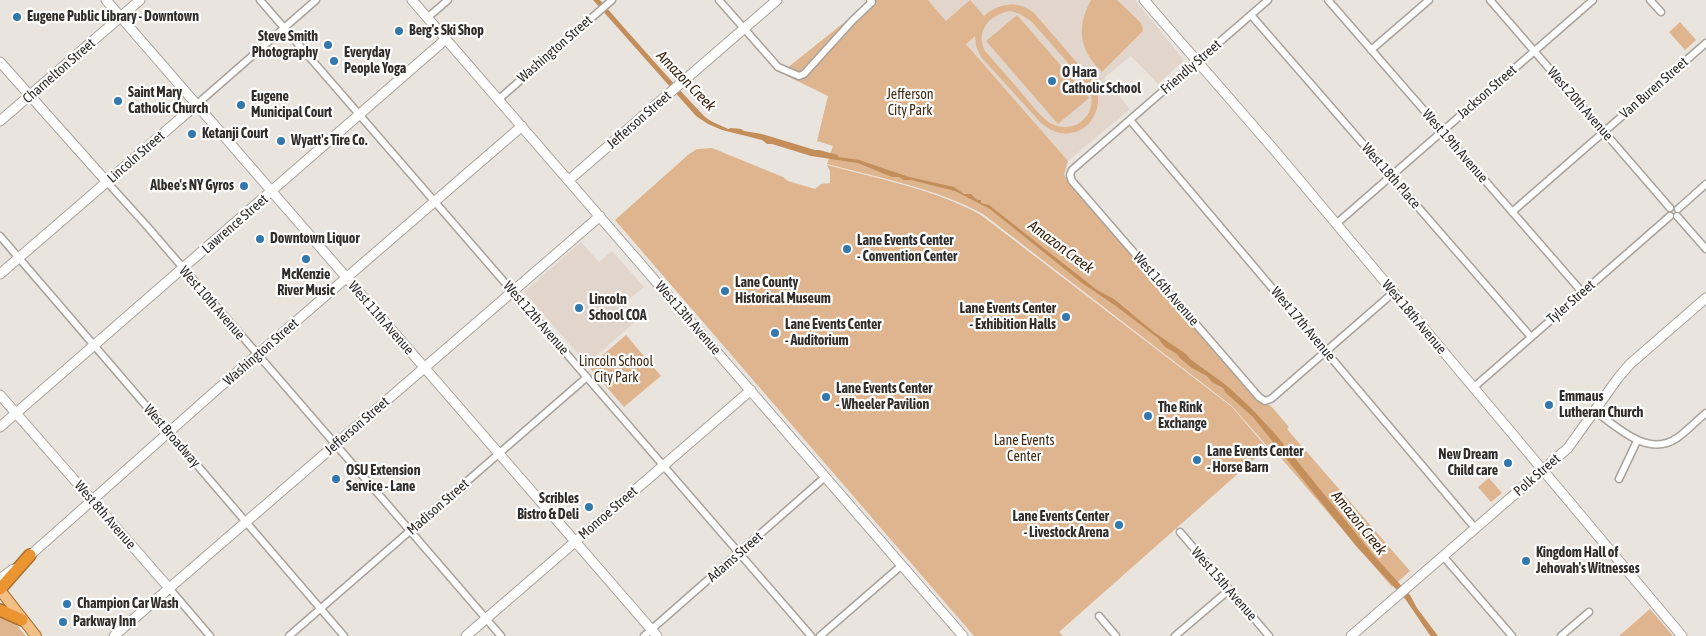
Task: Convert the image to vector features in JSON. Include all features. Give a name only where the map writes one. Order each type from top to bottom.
[{"type":"highway","points":[[0,590],[30,555]]},
{"type":"highway","points":[[0,610],[22,620]]},
{"type":"main road","name":"West 11th Avenue","points":[[106,0],[575,542],[650,634]]},
{"type":"main road","name":"Charnelton Street","points":[[0,121],[140,0]]},
{"type":"main road","name":"West 13th Avenue","points":[[412,0],[963,636]]},
{"type":"main road","name":"Jefferson Street","points":[[569,180],[777,0]]},
{"type":"main road","name":"West 18th Avenue","points":[[1144,0],[1394,292],[1682,636]]},
{"type":"main road","name":"Lawrence Street","points":[[0,428],[446,39]]},
{"type":"main road","name":"West 10th Avenue","points":[[0,62],[107,182]]},
{"type":"main road","name":"Lincoln Street","points":[[0,274],[196,105]]},
{"type":"main road","name":"Washington Street","points":[[0,579],[30,555],[522,126]]},
{"type":"main road","name":"Jefferson Street","points":[[114,636],[600,216]]},
{"type":"main road","name":"Polk Street","points":[[1351,636],[1568,448],[1630,364],[1706,298]]},
{"type":"main road","name":"Monroe Street","points":[[466,636],[751,390]]},
{"type":"main road","name":"West 8th Avenue","points":[[0,395],[169,588]]},
{"type":"main road","points":[[0,590],[36,636]]},
{"type":"street","name":"West 12th Avenue","points":[[260,0],[811,636]]},
{"type":"street","name":"Lincoln Street","points":[[196,105],[316,0]]},
{"type":"street","points":[[427,18],[448,0]]},
{"type":"street","points":[[719,0],[778,67],[799,76],[804,74],[871,1]]},
{"type":"street","name":"Friendly Street","points":[[1070,175],[1072,170],[1268,0]]},
{"type":"street","name":"West 19th Avenue","points":[[1328,0],[1582,292]]},
{"type":"street","points":[[1372,50],[1429,0]]},
{"type":"street","name":"West 20th Avenue","points":[[1490,0],[1670,208]]},
{"type":"street","name":"Jackson Street","points":[[1336,224],[1593,0]]},
{"type":"street","points":[[1650,0],[1661,12]]},
{"type":"street","name":"Washington Street","points":[[499,99],[610,1]]},
{"type":"street","name":"West 18th Place","points":[[1251,15],[1531,337]]},
{"type":"street","name":"Van Buren Street","points":[[1512,212],[1706,43]]},
{"type":"street","name":"West 17th Avenue","points":[[1130,120],[1476,528]]},
{"type":"street","name":"West 16th Avenue","points":[[1070,175],[1072,181],[1259,397],[1265,401],[1271,399],[1326,351]]},
{"type":"street","name":"West 10th Avenue","points":[[107,182],[502,636]]},
{"type":"street","points":[[1678,209],[1706,184]]},
{"type":"street","points":[[1678,209],[1670,208],[1668,212],[1673,218],[1678,216]]},
{"type":"street","points":[[1678,209],[1678,216],[1706,249]]},
{"type":"street","name":"Tyler Street","points":[[1473,388],[1670,216]]},
{"type":"street","name":"West Broadway","points":[[0,236],[344,636]]},
{"type":"street","points":[[1326,351],[1394,292]]},
{"type":"street","name":"Madison Street","points":[[289,636],[587,377]]},
{"type":"street","points":[[1594,412],[1637,441],[1648,444],[1658,444],[1673,440],[1706,413]]},
{"type":"street","points":[[1619,479],[1637,441]]},
{"type":"street","name":"Adams Street","points":[[650,634],[825,477]]},
{"type":"street","name":"West 15th Avenue","points":[[1180,532],[1269,636]]},
{"type":"street","points":[[1443,556],[1512,636]]},
{"type":"street","points":[[820,636],[902,565]]},
{"type":"street","name":"West 8th Avenue","points":[[169,588],[210,636]]},
{"type":"street","points":[[1175,636],[1229,590]]},
{"type":"street","points":[[1562,636],[1589,612]]},
{"type":"street","points":[[1099,616],[1116,636]]},
{"type":"shaded area","points":[[593,0],[600,0],[709,120],[728,129],[741,129],[762,134],[838,155],[838,157],[859,160],[909,177],[954,187],[964,194],[971,194],[977,200],[981,200],[981,203],[989,205],[1097,290],[1114,299],[1155,333],[1226,385],[1251,408],[1276,435],[1375,557],[1410,595],[1417,608],[1438,636],[1431,636],[1429,634],[1406,600],[1356,546],[1253,417],[1226,393],[1223,388],[1192,368],[1177,354],[1165,347],[1158,338],[1082,283],[990,209],[955,191],[904,180],[899,177],[892,177],[858,163],[811,156],[767,144],[762,140],[722,130],[708,124],[696,116]]},
{"type":"shaded area","name":"O Hara Catholic School","points":[[928,0],[1135,0],[1184,60],[1158,84],[1131,56],[1104,78],[1130,109],[1068,161]]},
{"type":"shaded area","points":[[581,242],[599,262],[612,251],[644,287],[622,305],[636,321],[587,364],[524,292]]},
{"type":"green space","name":"Jefferson City Park","points":[[872,0],[928,0],[946,21],[970,0],[984,16],[996,8],[1009,5],[1022,6],[1034,13],[1092,80],[1096,89],[1098,98],[1094,117],[1081,130],[1072,133],[1061,133],[1046,127],[981,57],[976,46],[975,36],[966,44],[1068,161],[1064,175],[1259,401],[1271,406],[1289,427],[1287,429],[1410,571],[1392,587],[1269,444],[1267,446],[1232,406],[983,214],[927,190],[827,164],[833,146],[817,141],[828,96],[781,73]],"holes":[[[1011,11],[1020,14],[1032,22],[1089,87],[1092,100],[1091,108],[1087,116],[1077,124],[1069,127],[1060,127],[1044,119],[985,51],[982,36],[987,24],[997,15],[1004,12]]]},
{"type":"green space","points":[[1091,0],[1117,0],[1141,23],[1143,31],[1102,72],[1088,55],[1082,38],[1083,20]]},
{"type":"green space","points":[[1017,15],[1089,98],[1058,124],[986,41]]},
{"type":"green space","points":[[1680,22],[1696,40],[1685,50],[1669,32]]},
{"type":"green space","name":"Lane Events Center","points":[[712,148],[783,177],[788,181],[815,189],[821,184],[830,183],[830,171],[827,165],[926,191],[981,215],[1232,407],[1267,448],[1059,632],[1063,636],[974,636],[615,220],[689,154],[697,149]]},
{"type":"green space","name":"Lincoln School City Park","points":[[626,335],[661,376],[624,407],[589,367]]},
{"type":"green space","points":[[1489,478],[1502,493],[1491,502],[1478,487]]},
{"type":"green space","points":[[1650,609],[1673,636],[1619,636]]},
{"type":"green space","points":[[0,617],[13,621],[26,636],[0,636]]},
{"type":"place","name":"Eugene Public Library - Downtown","points":[[17,17]]},
{"type":"place","name":"Berg's Ski Shop","points":[[399,31]]},
{"type":"place","name":"Steve Smith Photography","points":[[328,45]]},
{"type":"place","name":"Everyday People Yoga","points":[[334,61]]},
{"type":"place","name":"O Hara Catholic School","points":[[1052,81]]},
{"type":"place","name":"Saint Mary Catholic Church","points":[[118,101]]},
{"type":"place","name":"Eugene Municipal Court","points":[[241,105]]},
{"type":"place","name":"Ketanji Court","points":[[192,134]]},
{"type":"place","name":"Wyatt's Tire Co.","points":[[281,141]]},
{"type":"place","name":"Albee's NY Gyros","points":[[244,186]]},
{"type":"place","name":"Downtown Liquor","points":[[260,239]]},
{"type":"place","name":"Lane Events Center - Convention Center","points":[[847,249]]},
{"type":"place","name":"McKenzie River Music","points":[[306,259]]},
{"type":"place","name":"Lane County Historical Museum","points":[[725,291]]},
{"type":"place","name":"Lincoln School COA","points":[[579,308]]},
{"type":"place","name":"Lane Events Center - Exhibition Halls","points":[[1066,317]]},
{"type":"place","name":"Lane Events Center - Auditorium","points":[[775,333]]},
{"type":"place","name":"Lane Events Center - Wheeler Pavilion","points":[[826,397]]},
{"type":"place","name":"Emmaus Lutheran Church","points":[[1549,405]]},
{"type":"place","name":"The Rink Exchange","points":[[1148,416]]},
{"type":"place","name":"Lane Events Center - Horse Barn","points":[[1197,460]]},
{"type":"place","name":"New Dream Child care","points":[[1508,463]]},
{"type":"place","name":"OSU Extension Service - Lane","points":[[336,479]]},
{"type":"place","name":"Scribles Bistro & Deli","points":[[589,507]]},
{"type":"place","name":"Lane Events Center - Livestock Arena","points":[[1119,525]]},
{"type":"place","name":"Kingdom Hall of Jehovah's Witnesses","points":[[1526,561]]},
{"type":"place","name":"Champion Car Wash","points":[[67,604]]},
{"type":"place","name":"Parkway Inn","points":[[63,622]]},
{"type":"water label","name":"Amazon Creek","points":[[686,81]]},
{"type":"water label","name":"Amazon Creek","points":[[1061,247]]},
{"type":"water label","name":"Amazon Creek","points":[[1359,523]]}]
